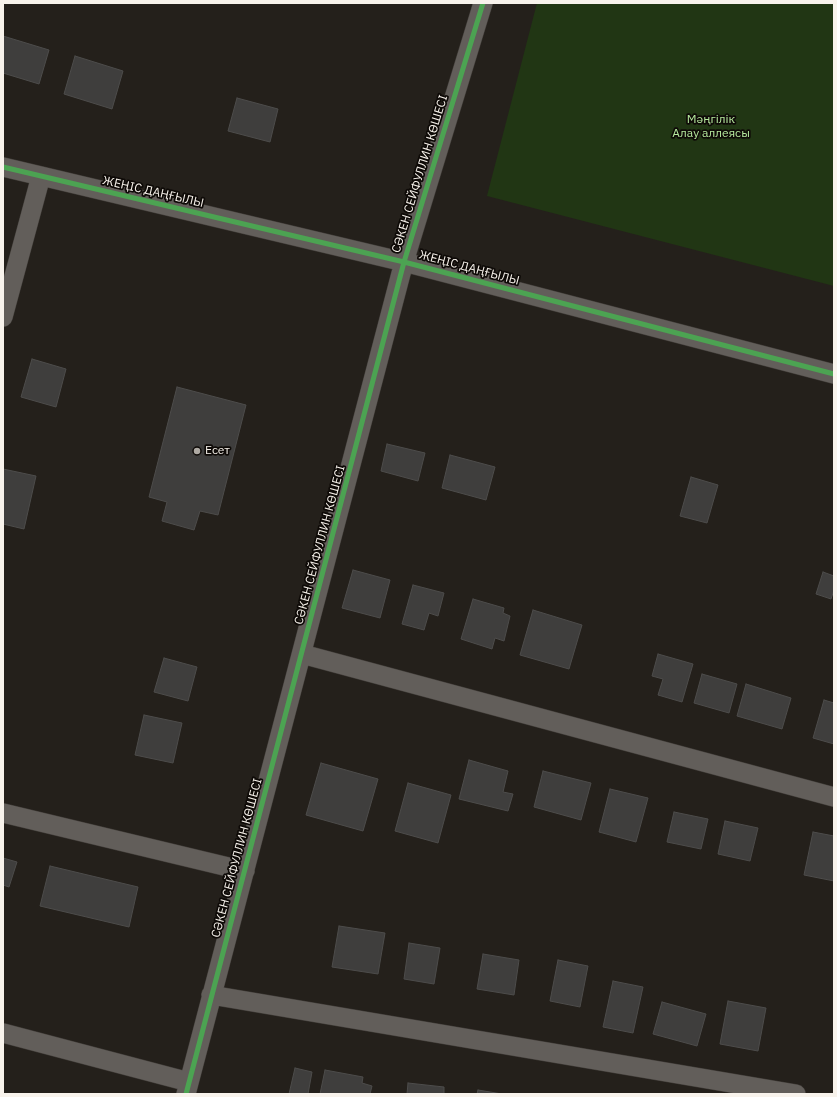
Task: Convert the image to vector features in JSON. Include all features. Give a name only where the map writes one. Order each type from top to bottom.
[{"type":"street","name":"СӘКЕН СЕЙФУЛЛИН КӨШЕСІ","points":[[188,1088],[211,995],[245,871],[404,262],[483,3]]},
{"type":"street","name":"ЖЕҢІС ДАҢҒЫЛЫ","points":[[3,167],[404,262],[834,374]]},
{"type":"street","points":[[3,317],[41,176]]},
{"type":"street","points":[[302,654],[834,797]]},
{"type":"street","points":[[3,813],[245,871]]},
{"type":"street","points":[[211,995],[796,1094]]},
{"type":"street","points":[[3,1033],[188,1088]]},
{"type":"green space","name":"Мәңгілік Алау аллеясы","points":[[537,3],[834,3],[834,286],[487,196]]},
{"type":"building","points":[[3,36],[49,50],[39,84],[3,73]]},
{"type":"building","points":[[75,56],[123,71],[112,109],[64,94]]},
{"type":"building","points":[[237,98],[278,109],[270,142],[228,131]]},
{"type":"building","points":[[32,359],[66,369],[56,407],[21,397]]},
{"type":"building","name":"Есет","points":[[177,387],[246,405],[218,515],[200,511],[194,530],[162,521],[167,502],[149,497]]},
{"type":"building","points":[[387,444],[425,453],[418,481],[381,471]]},
{"type":"building","points":[[450,455],[495,467],[486,500],[442,488]]},
{"type":"building","points":[[3,469],[36,476],[24,529],[3,524]]},
{"type":"building","points":[[691,477],[718,485],[707,523],[680,516]]},
{"type":"building","points":[[353,570],[390,580],[380,618],[342,608]]},
{"type":"building","points":[[823,572],[834,576],[834,590],[831,599],[816,594]]},
{"type":"building","points":[[413,585],[444,593],[438,616],[429,613],[424,630],[402,624]]},
{"type":"building","points":[[473,599],[504,608],[503,613],[510,616],[504,641],[495,638],[492,649],[461,639]]},
{"type":"building","points":[[533,610],[582,625],[569,669],[520,655]]},
{"type":"building","points":[[658,654],[693,664],[682,702],[658,695],[663,679],[652,676]]},
{"type":"building","points":[[164,658],[197,667],[188,701],[154,692]]},
{"type":"building","points":[[702,674],[737,684],[729,713],[694,703]]},
{"type":"building","points":[[746,684],[791,698],[782,729],[737,716]]},
{"type":"building","points":[[824,700],[834,703],[834,744],[813,738]]},
{"type":"building","points":[[144,715],[182,723],[173,763],[135,755]]},
{"type":"building","points":[[469,760],[508,771],[503,792],[513,794],[508,811],[459,799]]},
{"type":"building","points":[[321,763],[378,779],[363,831],[306,815]]},
{"type":"building","points":[[543,771],[591,783],[581,820],[534,807]]},
{"type":"building","points":[[408,783],[451,795],[438,843],[395,831]]},
{"type":"building","points":[[610,789],[648,798],[636,842],[599,832]]},
{"type":"building","points":[[674,812],[708,819],[701,849],[667,842]]},
{"type":"building","points":[[725,821],[758,828],[750,861],[718,854]]},
{"type":"building","points":[[813,832],[834,836],[834,881],[804,875]]},
{"type":"building","points":[[3,858],[17,862],[9,887],[3,885]]},
{"type":"building","points":[[50,866],[138,887],[129,927],[40,906]]},
{"type":"building","points":[[339,926],[385,933],[378,974],[332,967]]},
{"type":"building","points":[[409,943],[440,948],[434,984],[404,979]]},
{"type":"building","points":[[483,954],[519,960],[514,995],[477,989]]},
{"type":"building","points":[[558,960],[588,966],[580,1007],[550,1001]]},
{"type":"building","points":[[613,981],[643,987],[633,1033],[603,1027]]},
{"type":"building","points":[[728,1001],[766,1008],[758,1051],[720,1044]]},
{"type":"building","points":[[662,1002],[706,1014],[697,1046],[653,1034]]},
{"type":"building","points":[[295,1068],[312,1072],[308,1094],[289,1094]]},
{"type":"building","points":[[325,1070],[363,1077],[362,1083],[372,1086],[370,1094],[320,1094]]},
{"type":"building","points":[[408,1083],[444,1087],[444,1094],[407,1094]]},
{"type":"building","points":[[478,1090],[502,1094],[477,1094]]},
{"type":"cycle path","points":[[186,1094],[404,262],[483,3]]},
{"type":"cycle path","points":[[3,167],[404,262],[834,374]]},
{"type":"place","name":"Есет","points":[[197,451]]}]
